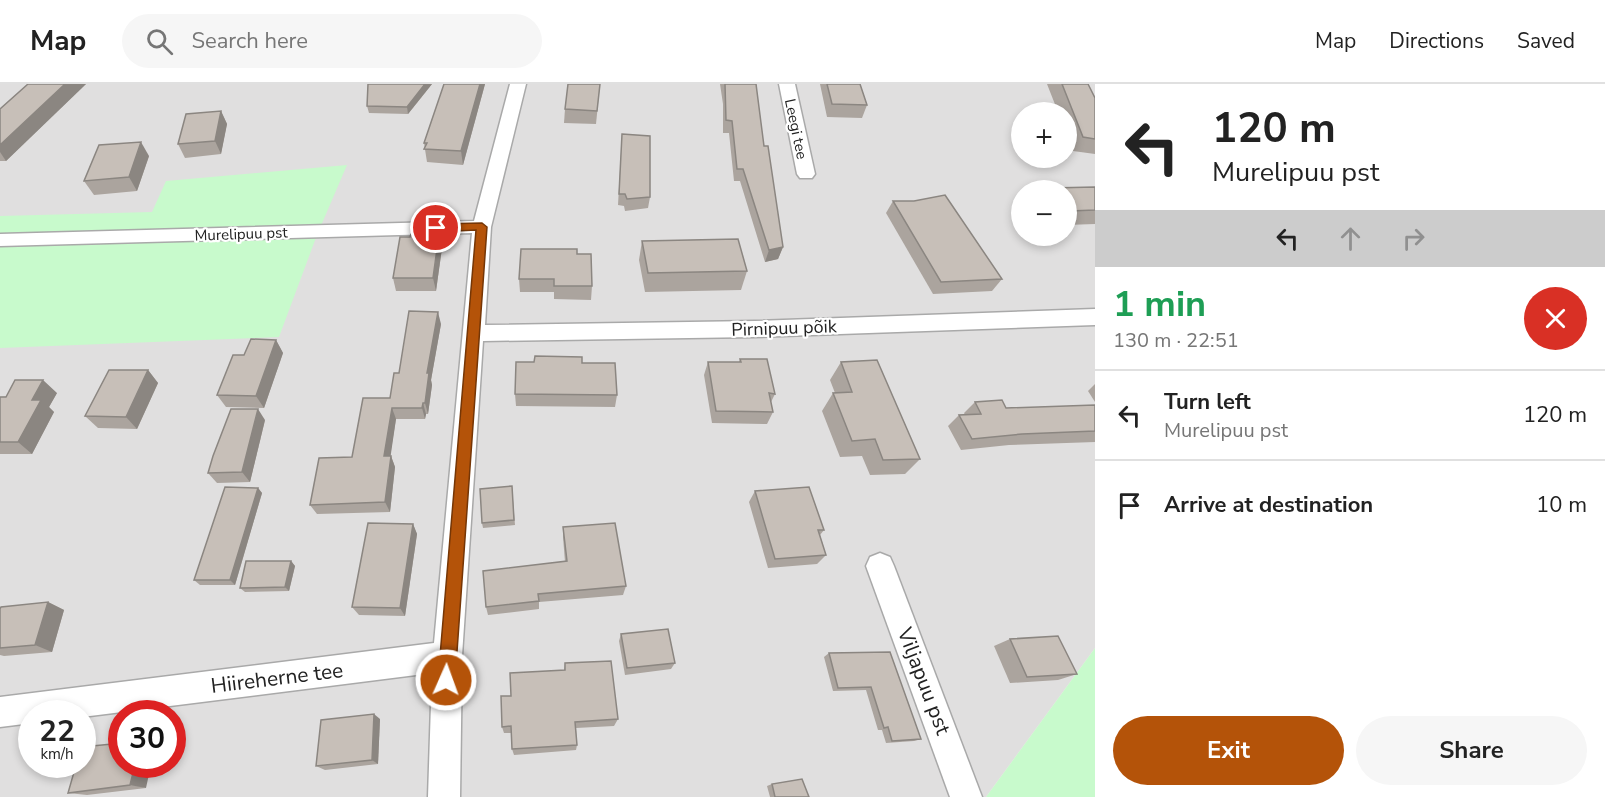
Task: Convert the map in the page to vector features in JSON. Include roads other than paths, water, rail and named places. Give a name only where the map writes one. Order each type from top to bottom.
[{"type":"street","points":[[444,797],[447,656],[482,227],[518,84]]},
{"type":"street","name":"Leegi tee","points":[[787,84],[806,174]]},
{"type":"street","name":"Murelipuu pst","points":[[0,240],[482,227]]},
{"type":"street","name":"Pirnipuu põik","points":[[474,333],[767,329],[1095,317]]},
{"type":"street","name":"Viljapuu pst","points":[[880,566],[966,797]]},
{"type":"street","name":"Hiireherne tee","points":[[0,712],[447,656]]}]
